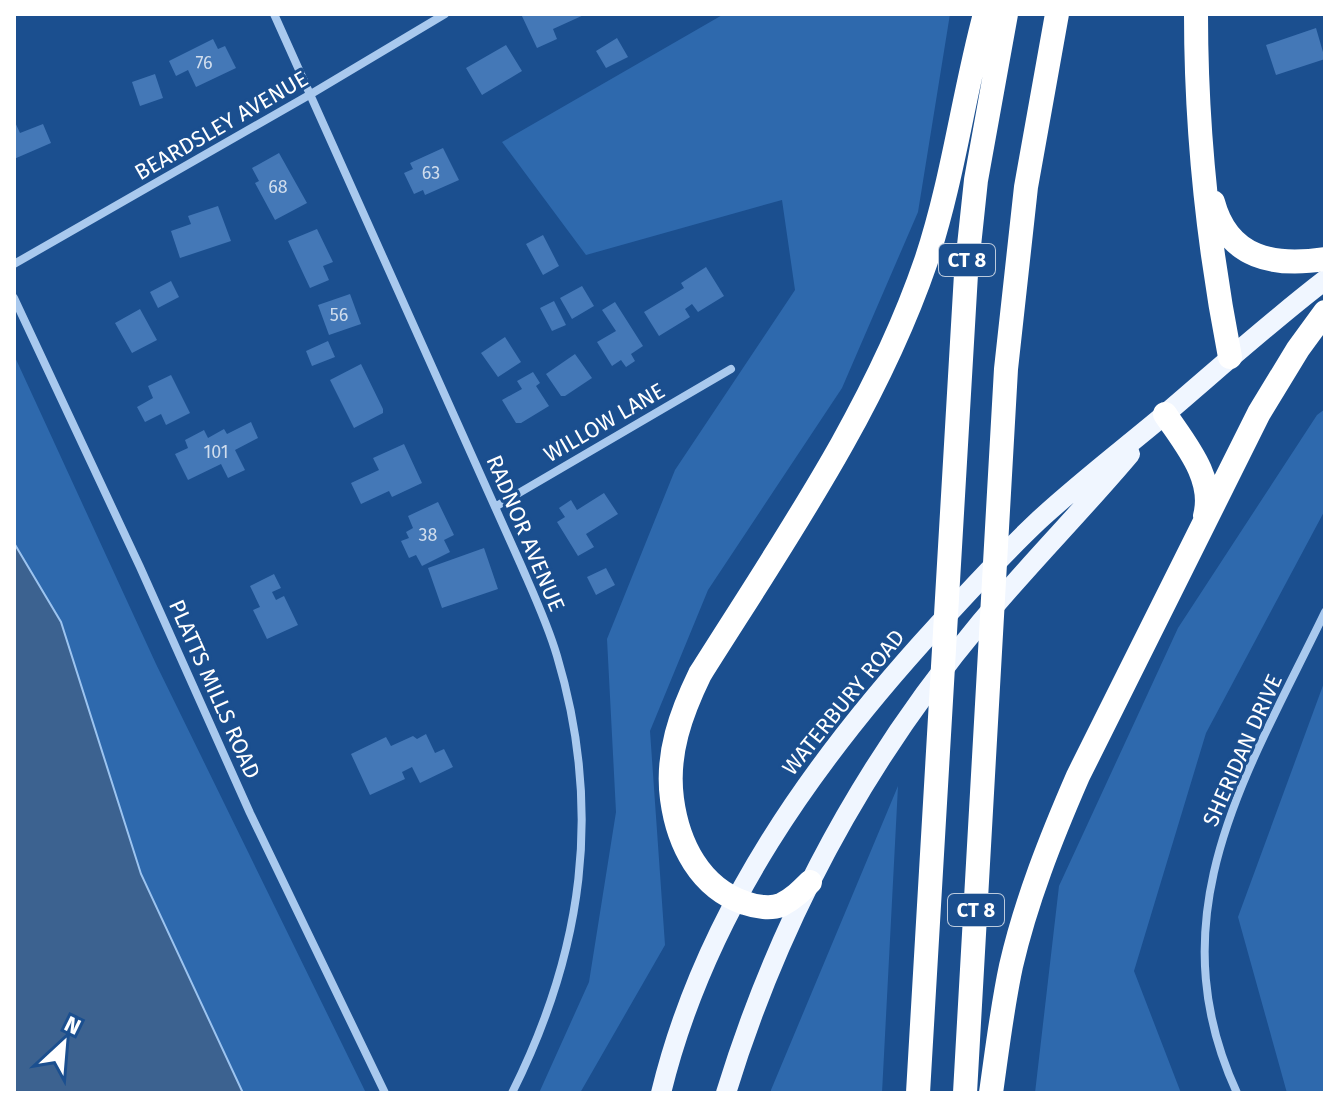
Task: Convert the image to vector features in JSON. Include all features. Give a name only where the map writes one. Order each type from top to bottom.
[{"type":"highway","points":[[810,882],[794,898],[778,907],[756,907],[715,889],[700,873],[678,828],[671,781],[676,734],[686,702],[700,674],[830,464],[891,347],[925,263],[937,223],[985,14]]},
{"type":"highway","name":"CT 8","points":[[918,1093],[964,289],[974,195],[1006,14]]},
{"type":"highway","name":"CT 8","points":[[965,1093],[1012,308],[1024,202],[1057,14]]},
{"type":"highway","points":[[1196,14],[1210,244],[1230,357]]},
{"type":"highway","points":[[1202,141],[1215,209],[1224,229],[1237,244],[1254,255],[1275,262],[1300,263],[1325,259]]},
{"type":"highway","points":[[991,1093],[1012,965],[1024,920],[1078,776],[1259,413],[1325,312]]},
{"type":"highway","points":[[1165,414],[1191,455],[1208,491],[1201,530]]},
{"type":"main road","name":"WATERBURY ROAD","points":[[661,1093],[690,1002],[735,900],[808,780],[895,672],[1036,524],[1230,357],[1325,280]]},
{"type":"main road","name":"WATERBURY ROAD","points":[[726,1093],[759,995],[810,882],[866,781],[898,731],[982,620],[1086,507],[1165,414]]},
{"type":"street","name":"RADNOR AVENUE","points":[[274,14],[495,507],[556,654],[569,700],[582,786],[583,828],[579,875],[562,970],[542,1027],[512,1093]]},
{"type":"street","name":"BEARDSLEY AVENUE","points":[[14,264],[445,14]]},
{"type":"street","name":"PLATTS MILLS ROAD","points":[[14,298],[140,567],[250,813],[385,1093]]},
{"type":"street","name":"WILLOW LANE","points":[[495,507],[731,369]]},
{"type":"street","name":"SHERIDAN DRIVE","points":[[1237,1093],[1214,1034],[1205,993],[1203,953],[1213,874],[1222,838],[1250,766],[1325,612]]},
{"type":"shaded area","points":[[724,14],[950,14],[918,212],[842,388],[708,590],[650,731],[665,945],[580,1093],[539,1093],[589,982],[616,812],[607,639],[675,470],[795,290],[782,200],[586,255],[502,142]]},
{"type":"shaded area","points":[[14,355],[156,664],[366,1093],[243,1093],[141,874],[61,622],[14,543]]},
{"type":"shaded area","points":[[1325,409],[1325,510],[1206,733],[1134,971],[1181,1093],[1035,1093],[1059,886],[1178,628],[1317,415]]},
{"type":"shaded area","points":[[14,543],[61,622],[141,874],[243,1093],[14,1093]]},
{"type":"shaded area","points":[[1325,680],[1325,1093],[1287,1093],[1238,917]]},
{"type":"shaded area","points":[[898,786],[882,1093],[771,1093],[771,1090]]},
{"type":"building","points":[[521,14],[586,14],[553,29],[557,39],[537,48]]},
{"type":"building","points":[[1316,28],[1325,59],[1276,75],[1266,45]]},
{"type":"building","points":[[617,38],[628,57],[606,68],[596,51]]},
{"type":"building","points":[[213,39],[218,49],[225,46],[236,68],[196,87],[188,70],[176,76],[169,61]]},
{"type":"building","points":[[506,45],[522,71],[482,95],[466,68]]},
{"type":"building","points":[[155,74],[163,98],[140,106],[132,82]]},
{"type":"building","points":[[14,120],[20,133],[43,124],[51,143],[14,159]]},
{"type":"building","points":[[443,148],[459,180],[425,195],[423,190],[414,194],[404,173],[413,169],[410,163]]},
{"type":"building","points":[[279,153],[307,203],[275,220],[255,183],[259,181],[252,168]]},
{"type":"building","points":[[218,206],[231,241],[180,258],[171,231],[191,224],[188,216]]},
{"type":"building","points":[[317,229],[333,262],[323,266],[329,280],[310,288],[288,241]]},
{"type":"building","points":[[543,235],[559,266],[543,275],[526,244]]},
{"type":"building","points":[[706,267],[724,296],[698,312],[692,304],[685,309],[690,317],[659,336],[644,312],[684,288],[681,283]]},
{"type":"building","points":[[171,281],[179,297],[158,308],[150,292]]},
{"type":"building","points":[[582,286],[594,306],[572,319],[560,298]]},
{"type":"building","points":[[350,294],[361,324],[329,335],[318,305]]},
{"type":"building","points":[[554,301],[566,325],[552,331],[540,308]]},
{"type":"building","points":[[615,302],[643,346],[631,354],[635,361],[626,367],[621,360],[612,366],[597,342],[616,331],[602,310]]},
{"type":"building","points":[[140,309],[157,340],[132,353],[115,323]]},
{"type":"building","points":[[505,337],[521,362],[498,377],[481,353]]},
{"type":"building","points":[[328,341],[335,357],[312,366],[306,351]]},
{"type":"building","points":[[575,354],[592,378],[561,396],[546,374]]},
{"type":"building","points":[[361,364],[383,413],[354,428],[330,380]]},
{"type":"building","points":[[533,372],[540,383],[536,386],[549,406],[516,423],[502,400],[522,389],[517,381]]},
{"type":"building","points":[[171,375],[190,413],[166,425],[161,414],[145,422],[137,407],[153,398],[148,386]]},
{"type":"building","points":[[251,422],[258,438],[235,450],[245,470],[228,478],[221,464],[188,480],[175,454],[188,448],[185,440],[204,430],[208,438],[224,429],[227,434]]},
{"type":"building","points":[[404,444],[422,483],[392,497],[389,491],[361,504],[351,483],[379,470],[373,458]]},
{"type":"building","points":[[604,493],[618,514],[586,534],[594,547],[578,556],[557,522],[565,517],[559,508],[571,500],[577,510]]},
{"type":"building","points":[[438,502],[454,535],[444,540],[450,552],[422,566],[416,555],[409,558],[401,541],[409,538],[406,532],[413,528],[408,516]]},
{"type":"building","points":[[484,548],[498,589],[442,608],[428,568]]},
{"type":"building","points":[[606,568],[615,585],[596,595],[587,577]]},
{"type":"building","points":[[274,574],[281,588],[272,592],[276,600],[284,596],[298,625],[267,639],[253,610],[260,607],[250,586]]},
{"type":"building","points":[[426,734],[435,753],[444,749],[453,767],[420,783],[412,767],[402,772],[405,779],[370,795],[351,754],[386,737],[391,746]]}]
